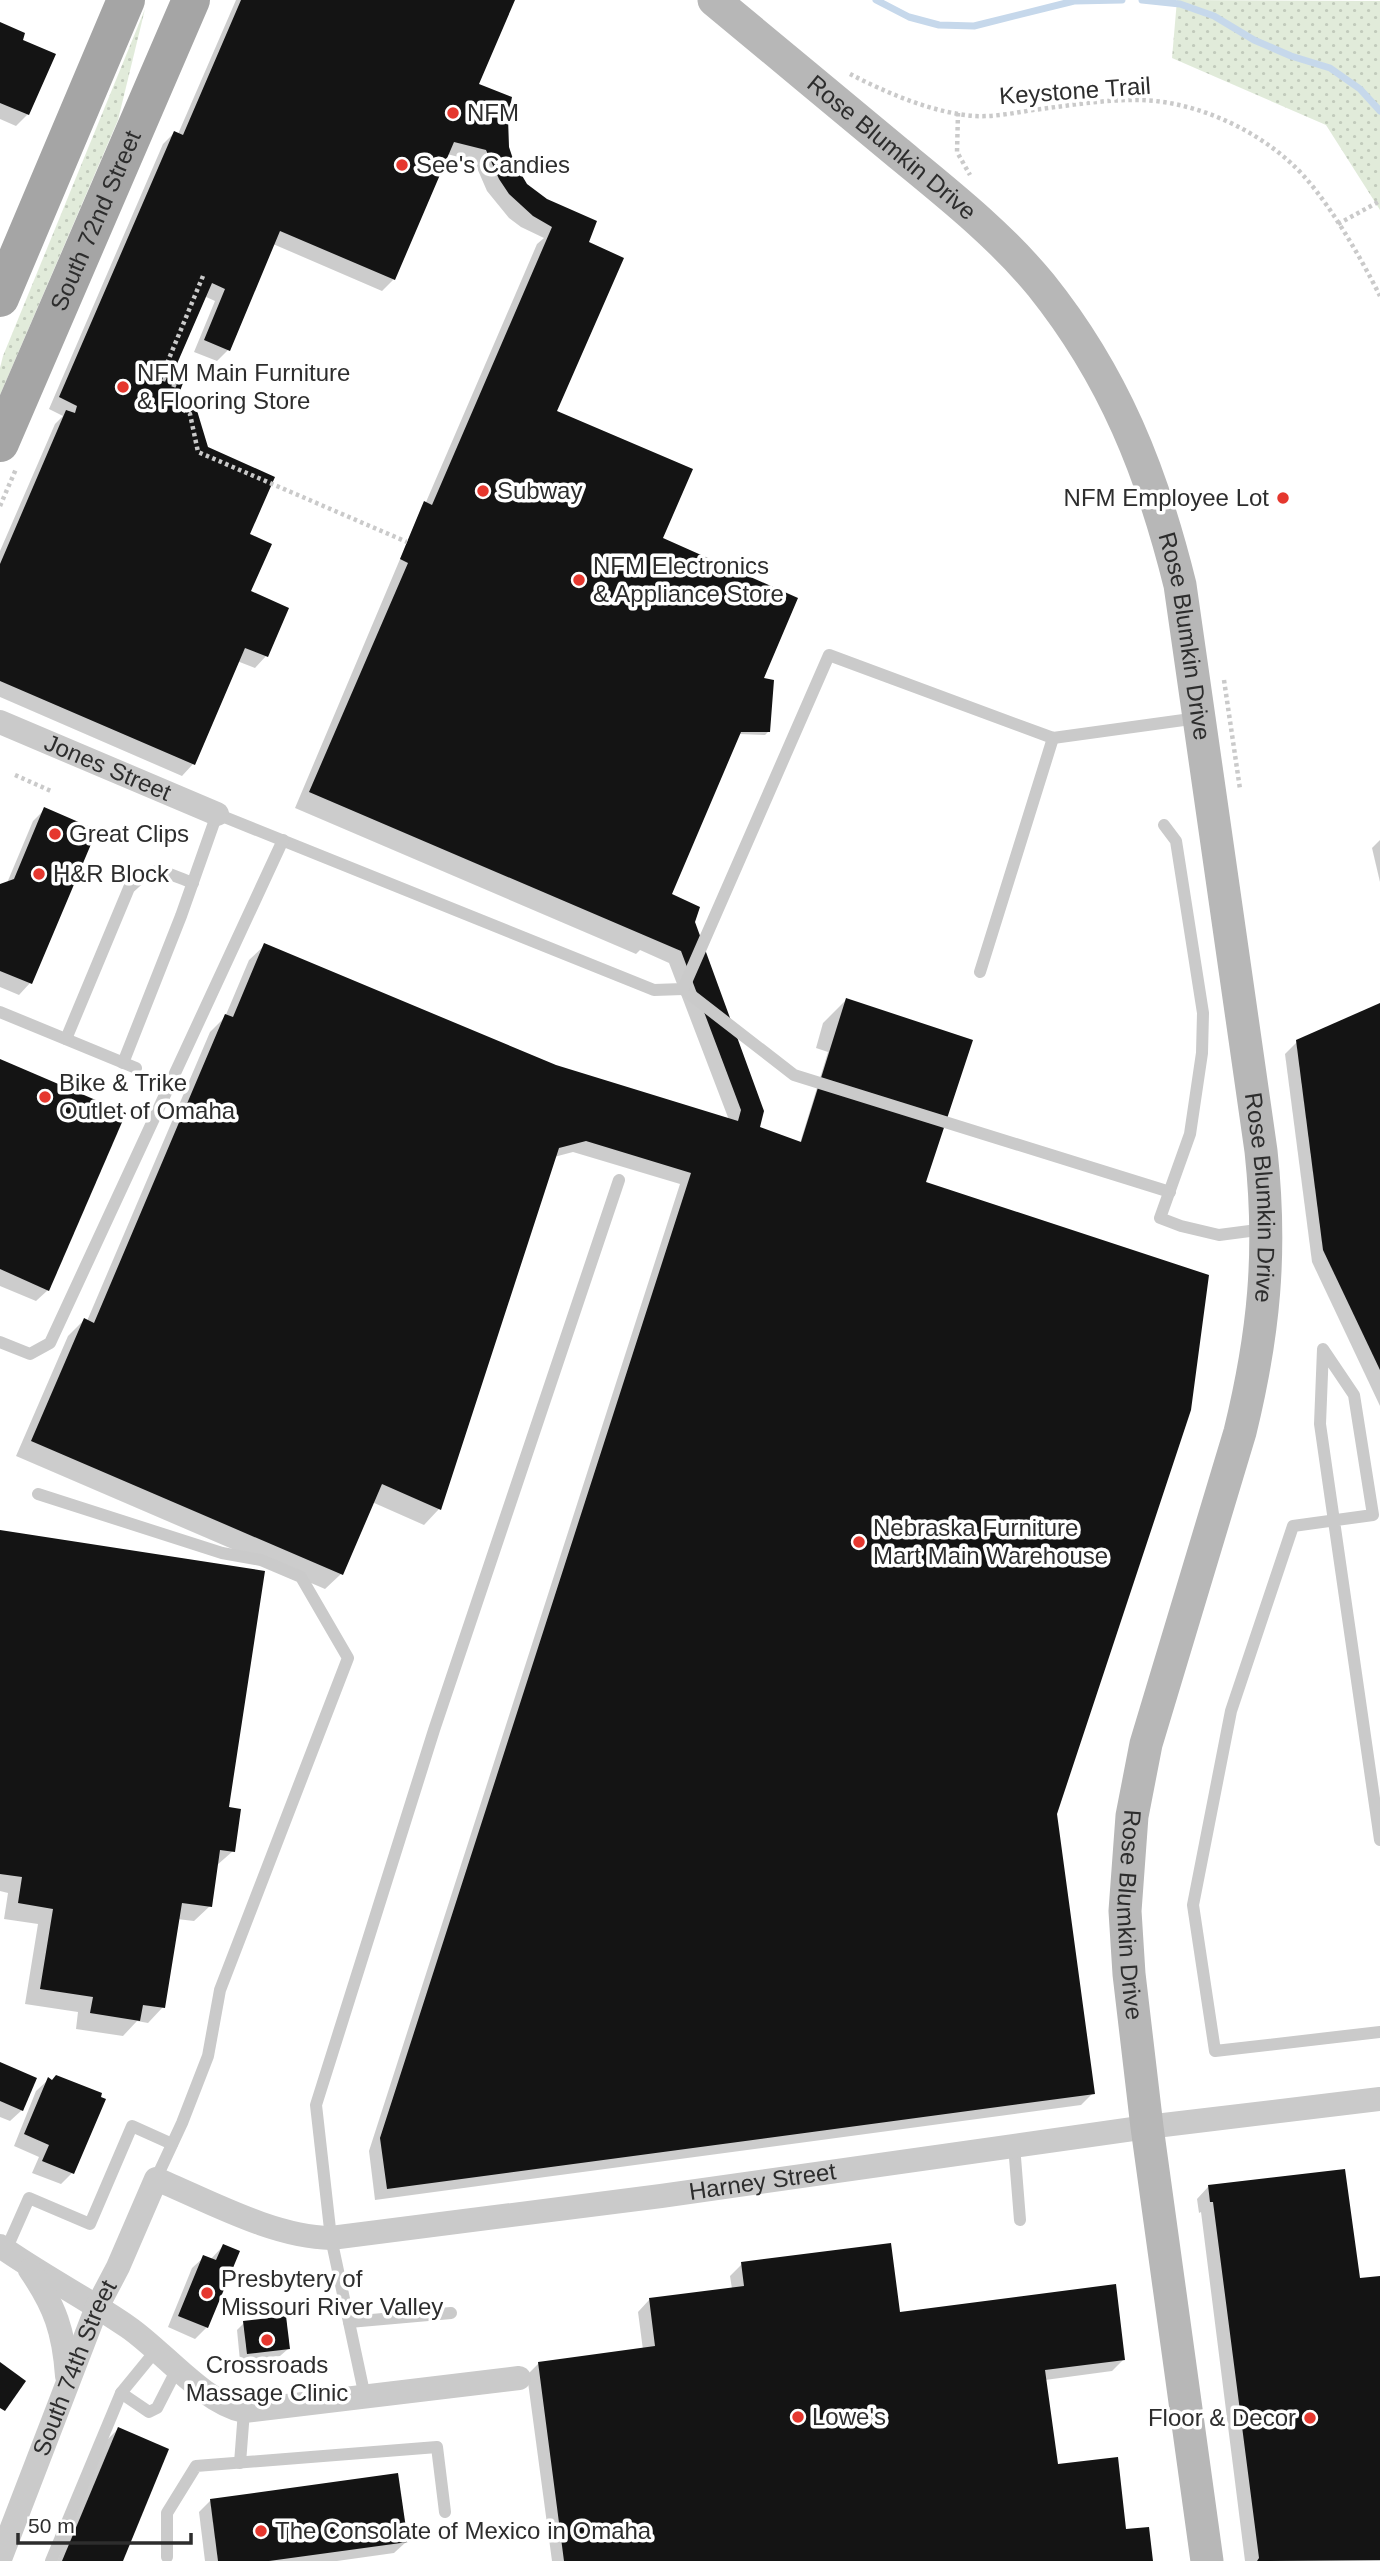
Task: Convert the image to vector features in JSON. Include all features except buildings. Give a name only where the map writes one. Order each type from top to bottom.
[{"type":"main road","points":[[0,299],[126,0]]},
{"type":"main road","name":"South 72nd Street","points":[[0,443],[191,0]]},
{"type":"main road","name":"Rose Blumkin Drive","points":[[714,0],[967,210],[1040,284],[1067,320],[1111,391],[1129,427],[1158,501],[1180,585],[1261,1151],[1267,1266],[1251,1387],[1240,1433],[1154,1713],[1138,1778],[1126,1880],[1129,1974],[1147,2127],[1207,2561]]},
{"type":"street","name":"Jones Street","points":[[0,722],[217,814]]},
{"type":"street","name":"Harney Street","points":[[156,2179],[279,2230],[331,2238],[661,2196],[1147,2127],[1380,2099]]},
{"type":"street","name":"South 74th Street","points":[[0,2559],[97,2307],[118,2267],[156,2179]]},
{"type":"street","points":[[10,2252],[158,2349],[212,2397],[230,2408],[244,2412],[519,2378]]},
{"type":"street","points":[[10,2252],[50,2300],[64,2344],[68,2381]]},
{"type":"lane","points":[[683,989],[829,655],[1053,738],[1199,718]]},
{"type":"lane","points":[[980,972],[1053,738]]},
{"type":"lane","points":[[123,1063],[217,814],[654,990],[683,989],[794,1075],[1170,1192]]},
{"type":"lane","points":[[1164,825],[1176,841],[1203,1013],[1202,1053],[1190,1134],[1160,1218],[1219,1235],[1266,1229]]},
{"type":"lane","points":[[0,1342],[30,1354],[50,1343],[283,840]]},
{"type":"lane","points":[[66,1040],[129,888],[142,875],[157,870],[193,883]]},
{"type":"lane","points":[[0,1012],[136,1068]]},
{"type":"lane","points":[[365,2398],[331,2238],[316,2105],[434,1730],[619,1180]]},
{"type":"lane","points":[[1380,1840],[1336,1521],[1320,1424],[1323,1349],[1354,1395],[1373,1515],[1336,1521],[1293,1526],[1231,1711],[1193,1905],[1215,2051],[1380,2032]]},
{"type":"lane","points":[[38,1494],[222,1553],[261,1560],[301,1577],[348,1658],[220,1990],[208,2056],[156,2179]]},
{"type":"lane","points":[[10,2252],[29,2197],[90,2224],[132,2126],[172,2144]]},
{"type":"lane","points":[[1014,2145],[1020,2220]]},
{"type":"lane","points":[[349,2322],[451,2314]]},
{"type":"lane","points":[[51,2561],[121,2393],[158,2349]]},
{"type":"lane","points":[[121,2393],[149,2412],[157,2408],[178,2367]]},
{"type":"lane","points":[[240,2463],[244,2412]]},
{"type":"lane","points":[[167,2557],[167,2513],[196,2466],[437,2447],[445,2512]]},
{"type":"path","name":"Keystone Trail","points":[[847,73],[870,85],[929,106],[974,116],[1132,100],[1160,101],[1220,118],[1259,138],[1293,164],[1321,196],[1380,296]]},
{"type":"path","points":[[1338,224],[1380,201]]},
{"type":"path","points":[[203,276],[161,378],[175,383],[168,400],[190,414],[198,452],[407,542]]},
{"type":"path","points":[[15,775],[51,791]]},
{"type":"green space","points":[[1177,0],[1380,1],[1380,210],[1326,125],[1172,58]]},
{"type":"green space","points":[[145,9],[118,120],[0,395],[3,356]]},
{"type":"waterway","points":[[876,0],[909,17],[939,25],[974,26],[1074,1],[1122,0]]},
{"type":"waterway","points":[[1142,0],[1180,4],[1214,16],[1254,40],[1291,56],[1330,68],[1360,89],[1380,111]]},
{"type":"place","name":"NFM","points":[[453,113]]},
{"type":"place","name":"See's Candies","points":[[402,165]]},
{"type":"place","name":"NFM Main Furniture & Flooring Store","points":[[123,387]]},
{"type":"place","name":"Subway","points":[[483,491]]},
{"type":"place","name":"NFM Employee Lot","points":[[1283,498]]},
{"type":"place","name":"NFM Electronics & Appliance Store","points":[[579,580]]},
{"type":"place","name":"Great Clips","points":[[55,834]]},
{"type":"place","name":"H&R Block","points":[[39,874]]},
{"type":"place","name":"Bike & Trike Outlet of Omaha","points":[[45,1097]]},
{"type":"place","name":"Nebraska Furniture Mart Main Warehouse","points":[[859,1542]]},
{"type":"place","name":"Presbytery of Missouri River Valley","points":[[207,2293]]},
{"type":"place","name":"Crossroads Massage Clinic","points":[[267,2340]]},
{"type":"place","name":"Lowe's","points":[[798,2417]]},
{"type":"place","name":"Floor & Decor","points":[[1310,2418]]},
{"type":"place","name":"The Consolate of Mexico in Omaha","points":[[261,2531]]}]
